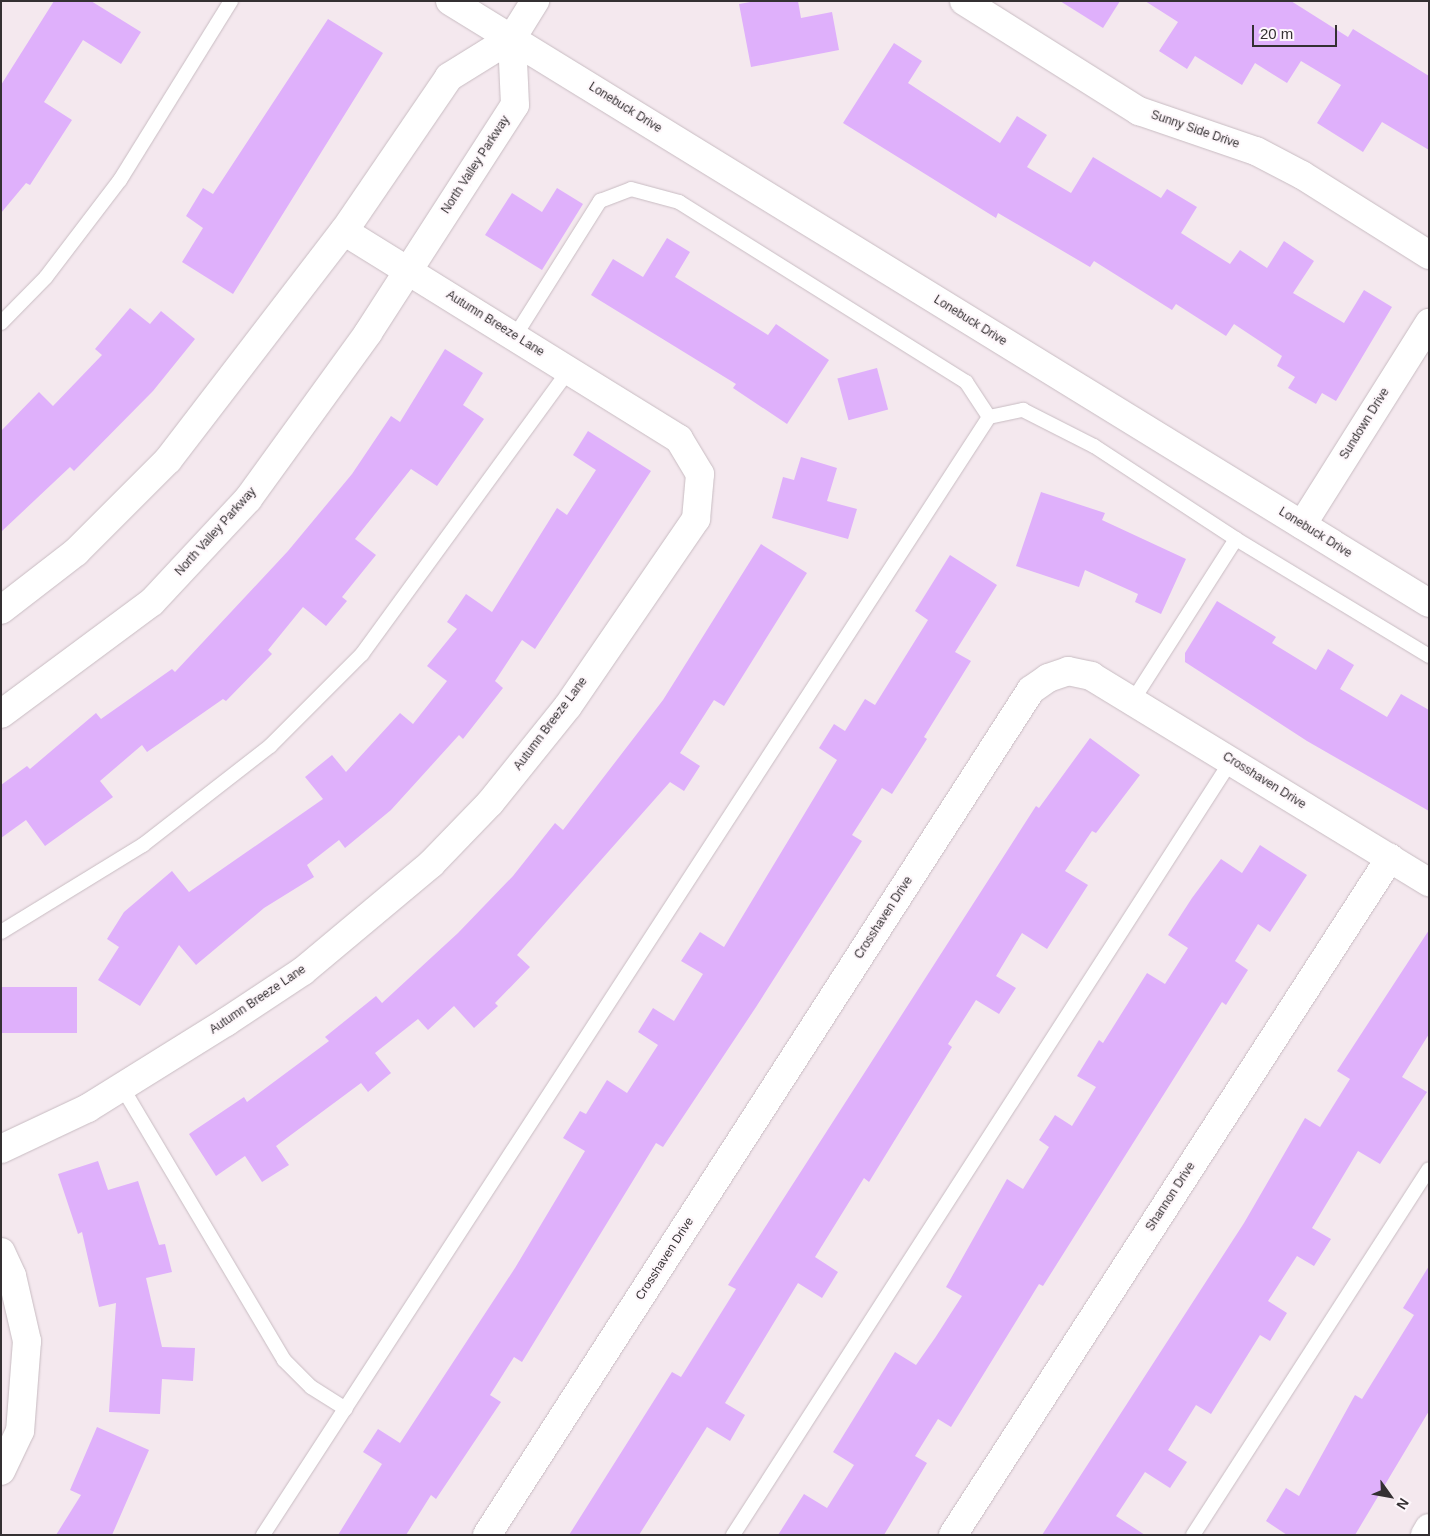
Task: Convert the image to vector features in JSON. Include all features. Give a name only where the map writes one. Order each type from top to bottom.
[{"type":"street","name":"Lonebuck Drive","points":[[450,1],[1429,603]]},
{"type":"street","points":[[1,610],[76,552],[168,460],[344,232],[449,77],[512,38],[535,1]]},
{"type":"street","name":"Sunny Side Drive","points":[[964,1],[1139,111],[1264,155],[1429,255]]},
{"type":"street","name":"North Valley Parkway","points":[[1,714],[152,602],[248,499],[368,333],[515,105],[512,38]]},
{"type":"street","name":"Autumn Breeze Lane","points":[[1,1149],[88,1108],[302,971],[431,864],[490,803],[568,706],[696,519],[700,474],[679,439],[408,269],[344,232]]},
{"type":"street","name":"Sundown Drive","points":[[1302,525],[1429,323]]},
{"type":"street","name":"Crosshaven Drive","points":[[487,1535],[1031,690],[1068,671],[1091,676],[1429,882]]},
{"type":"street","name":"Shannon Drive","points":[[953,1535],[1390,858]]},
{"type":"street","points":[[1,1252],[12,1276],[26,1342],[20,1431],[1,1471]]},
{"type":"street","points":[[1425,1535],[1429,1528]]},
{"type":"lane","points":[[1,323],[46,277],[120,180],[231,1]]},
{"type":"lane","points":[[515,336],[600,201],[631,189],[679,202],[966,382],[989,417]]},
{"type":"lane","points":[[1,932],[143,845],[270,746],[362,654],[569,370]]},
{"type":"lane","points":[[263,1535],[989,417],[1023,410],[1094,446],[1236,539],[1429,656]]},
{"type":"lane","points":[[1133,700],[1236,539]]},
{"type":"lane","points":[[733,1535],[1232,761]]},
{"type":"lane","points":[[122,1087],[284,1360],[311,1387],[346,1409]]},
{"type":"lane","points":[[1193,1535],[1429,1169]]},
{"type":"building","points":[[54,1],[91,1],[141,32],[121,64],[83,40],[44,102],[72,120],[30,185],[26,183],[1,213],[1,85]]},
{"type":"building","points":[[756,1],[798,1],[801,18],[832,12],[839,50],[751,67],[739,4]]},
{"type":"building","points":[[1060,1],[1120,1],[1103,28]]},
{"type":"building","points":[[1145,1],[1291,1],[1348,37],[1353,29],[1429,76],[1429,150],[1382,122],[1363,152],[1317,123],[1341,85],[1301,61],[1287,83],[1255,63],[1242,85],[1195,56],[1187,69],[1159,51],[1178,22]]},
{"type":"building","points":[[328,19],[383,53],[233,294],[182,262],[203,228],[186,216],[203,188],[213,194]]},
{"type":"building","points":[[894,43],[922,61],[908,83],[1000,143],[1017,116],[1047,135],[1027,167],[1071,193],[1093,157],[1161,198],[1167,189],[1197,207],[1181,233],[1230,264],[1240,250],[1267,268],[1284,241],[1314,261],[1293,293],[1344,323],[1364,290],[1392,307],[1336,401],[1322,393],[1316,404],[1288,388],[1295,377],[1277,366],[1282,356],[1234,324],[1226,336],[1176,304],[1172,310],[1094,261],[1090,267],[998,213],[996,218],[843,123]]},
{"type":"building","points":[[557,188],[583,204],[542,270],[485,235],[512,193],[542,212]]},
{"type":"building","points":[[667,238],[690,252],[675,277],[768,335],[776,324],[829,360],[787,424],[733,388],[736,384],[591,295],[613,259],[643,277]]},
{"type":"building","points":[[130,308],[150,324],[161,311],[195,339],[153,391],[74,471],[70,467],[1,532],[1,431],[39,392],[53,406],[102,355],[95,349]]},
{"type":"building","points":[[445,349],[483,373],[463,405],[484,419],[437,486],[411,469],[355,539],[376,555],[342,597],[347,601],[326,626],[303,607],[268,650],[272,654],[226,701],[223,699],[147,752],[142,745],[100,781],[113,797],[45,846],[26,820],[1,838],[1,785],[27,766],[30,769],[96,713],[101,719],[172,669],[175,672],[288,551],[352,474],[391,416],[400,422]]},
{"type":"building","points":[[877,368],[888,410],[849,420],[837,379]]},
{"type":"building","points":[[588,431],[651,471],[535,649],[522,640],[495,681],[503,688],[463,739],[459,735],[391,810],[345,848],[339,840],[307,865],[314,877],[264,908],[196,965],[179,945],[140,1006],[98,980],[119,947],[107,939],[124,912],[172,871],[189,892],[323,799],[305,777],[332,755],[346,772],[400,713],[413,724],[447,681],[427,666],[457,629],[447,622],[466,594],[492,612],[557,508],[567,515],[596,470],[573,455]]},
{"type":"building","points":[[801,457],[837,468],[827,501],[857,509],[848,539],[772,518],[783,477],[794,480]]},
{"type":"building","points":[[1041,492],[1105,513],[1102,520],[1186,559],[1161,614],[1135,602],[1138,594],[1085,570],[1079,587],[1016,566]]},
{"type":"building","points":[[761,544],[807,573],[724,706],[714,700],[680,753],[700,766],[684,791],[670,782],[517,955],[530,967],[495,1003],[498,1006],[474,1028],[454,1006],[428,1030],[418,1019],[375,1053],[391,1073],[368,1092],[361,1083],[276,1146],[289,1165],[262,1182],[245,1156],[216,1176],[189,1134],[244,1097],[247,1102],[329,1041],[325,1037],[376,996],[382,1003],[458,933],[513,876],[555,823],[563,830],[663,700]]},
{"type":"building","points":[[950,555],[997,585],[955,652],[971,661],[924,737],[927,739],[892,794],[882,788],[852,835],[862,841],[756,1007],[663,1147],[656,1143],[522,1362],[514,1357],[490,1395],[501,1402],[436,1499],[431,1495],[406,1535],[338,1535],[382,1464],[363,1452],[378,1429],[400,1443],[515,1268],[585,1151],[563,1138],[580,1111],[586,1114],[607,1080],[627,1093],[658,1045],[638,1032],[653,1008],[674,1021],[703,974],[681,961],[700,932],[724,947],[837,760],[819,748],[834,724],[845,731],[865,699],[875,705],[928,620],[915,611]]},
{"type":"building","points":[[1217,601],[1276,637],[1272,643],[1316,670],[1328,649],[1354,665],[1340,689],[1387,717],[1401,694],[1429,710],[1429,811],[1307,741],[1185,662],[1185,653]]},
{"type":"building","points":[[1090,738],[1140,775],[1096,833],[1092,831],[1065,871],[1088,885],[1047,949],[1022,933],[996,976],[1016,988],[999,1014],[976,1000],[948,1044],[952,1047],[869,1182],[864,1178],[815,1257],[838,1272],[822,1298],[798,1283],[725,1403],[745,1415],[730,1441],[707,1427],[639,1535],[569,1535],[672,1372],[681,1377],[736,1289],[728,1285],[1036,806],[1039,808]]},
{"type":"building","points":[[1260,845],[1307,875],[1270,932],[1258,924],[1235,961],[1248,970],[1226,1005],[1222,1002],[1043,1286],[1039,1284],[951,1427],[938,1419],[915,1456],[927,1463],[884,1535],[778,1535],[804,1494],[827,1508],[854,1465],[833,1452],[895,1352],[916,1365],[962,1296],[946,1287],[1007,1179],[1023,1189],[1049,1147],[1039,1140],[1055,1115],[1072,1126],[1096,1087],[1077,1076],[1099,1040],[1103,1043],[1147,973],[1165,984],[1188,948],[1168,935],[1192,898],[1221,859],[1242,873]]},
{"type":"building","points":[[1429,930],[1429,1034],[1402,1077],[1427,1092],[1380,1164],[1358,1151],[1312,1228],[1331,1239],[1314,1266],[1297,1256],[1268,1301],[1287,1313],[1270,1341],[1260,1335],[1211,1414],[1196,1405],[1168,1450],[1187,1462],[1170,1488],[1145,1472],[1116,1516],[1145,1535],[1042,1535],[1244,1223],[1305,1118],[1320,1127],[1350,1079],[1337,1071]]},
{"type":"building","points":[[1,987],[77,987],[77,1033],[1,1033]]},
{"type":"building","points":[[98,1161],[108,1190],[138,1181],[159,1245],[165,1244],[172,1272],[146,1278],[162,1347],[195,1348],[193,1381],[162,1379],[160,1414],[109,1412],[116,1303],[99,1307],[82,1232],[78,1234],[58,1174]]},
{"type":"building","points":[[1429,1266],[1429,1411],[1355,1535],[1287,1535],[1266,1521],[1286,1488],[1299,1496],[1355,1395],[1362,1399],[1414,1315],[1403,1308]]},
{"type":"building","points":[[97,1427],[149,1450],[112,1535],[56,1535],[81,1495],[70,1490]]}]
